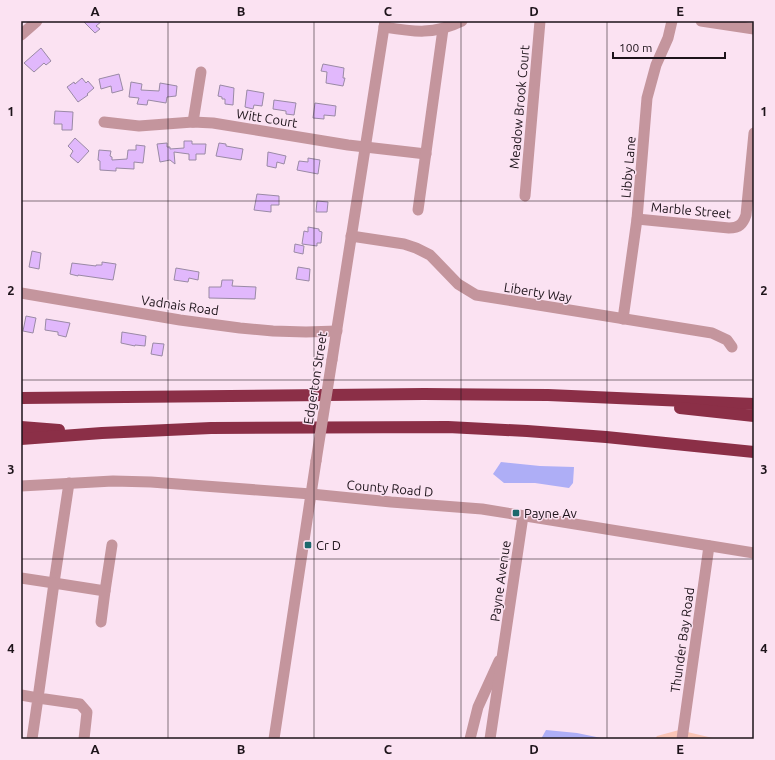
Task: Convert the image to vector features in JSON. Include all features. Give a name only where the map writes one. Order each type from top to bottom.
[{"type":"highway","points":[[21,398],[416,394],[548,395],[754,404]]},
{"type":"highway","points":[[548,395],[754,416]]},
{"type":"highway","points":[[21,427],[102,433]]},
{"type":"highway","points":[[21,439],[102,433],[266,427],[448,427],[606,437],[754,452]]},
{"type":"street","points":[[21,34],[36,21]]},
{"type":"street","points":[[385,24],[415,32],[443,29],[462,21]]},
{"type":"street","name":"Meadow Brook Court","points":[[525,196],[540,21]]},
{"type":"street","name":"Libby Lane","points":[[623,319],[638,219],[647,98],[656,65],[668,38],[672,21]]},
{"type":"street","points":[[701,21],[754,29]]},
{"type":"street","name":"Edgerton Street","points":[[274,739],[385,24]]},
{"type":"street","points":[[418,210],[443,29]]},
{"type":"street","points":[[193,122],[201,72]]},
{"type":"street","name":"Witt Court","points":[[104,122],[139,126],[193,122],[365,148],[426,154]]},
{"type":"street","name":"Marble Street","points":[[638,219],[729,228],[734,228],[741,225],[746,215],[754,133]]},
{"type":"street","name":"Liberty Way","points":[[352,236],[404,244],[416,248],[430,255],[458,284],[476,296],[712,333],[727,340],[732,347]]},
{"type":"street","name":"Vadnais Road","points":[[21,293],[240,328],[273,331],[337,331]]},
{"type":"street","name":"County Road D","points":[[21,486],[113,481],[151,482],[482,509],[754,553]]},
{"type":"street","points":[[32,739],[69,483]]},
{"type":"street","name":"Payne Avenue","points":[[490,739],[523,516]]},
{"type":"street","points":[[101,622],[112,545]]},
{"type":"street","name":"Thunder Bay Road","points":[[682,739],[709,546]]},
{"type":"street","points":[[21,578],[105,591]]},
{"type":"street","name":"Payne Avenue","points":[[470,739],[478,707],[504,649]]},
{"type":"street","points":[[21,695],[80,704],[87,712],[84,739]]},
{"type":"shaded area","points":[[679,730],[717,739],[655,739],[657,736]]},
{"type":"water","points":[[501,462],[540,466],[574,467],[573,483],[569,488],[535,483],[504,483],[493,474]]},
{"type":"water","points":[[546,730],[577,733],[606,739],[541,739]]},
{"type":"building","points":[[83,21],[102,21],[96,26],[100,29],[95,33]]},
{"type":"building","points":[[41,48],[51,61],[46,65],[44,63],[34,72],[24,63]]},
{"type":"building","points":[[323,64],[344,68],[343,78],[345,78],[343,86],[326,83],[327,72],[321,71]]},
{"type":"building","points":[[119,74],[123,90],[112,93],[111,86],[101,89],[99,79]]},
{"type":"building","points":[[82,78],[86,83],[88,81],[94,88],[87,94],[88,95],[78,102],[67,87],[74,82],[75,84]]},
{"type":"building","points":[[131,82],[142,84],[141,90],[159,91],[160,83],[177,86],[176,96],[167,97],[166,103],[148,100],[147,105],[137,104],[139,98],[129,97]]},
{"type":"building","points":[[220,85],[234,88],[233,105],[225,104],[225,99],[218,96]]},
{"type":"building","points":[[247,90],[264,93],[262,106],[254,105],[253,109],[245,107]]},
{"type":"building","points":[[274,100],[296,103],[294,115],[286,114],[286,111],[273,109]]},
{"type":"building","points":[[315,103],[336,106],[335,116],[324,115],[324,119],[313,118]]},
{"type":"building","points":[[55,111],[73,112],[72,130],[62,130],[62,124],[54,124]]},
{"type":"building","points":[[75,138],[89,151],[78,163],[70,156],[73,151],[68,146]]},
{"type":"building","points":[[184,141],[192,141],[192,144],[206,144],[205,154],[196,154],[196,160],[189,160],[189,154],[174,152],[175,164],[170,160],[160,162],[157,144],[167,143],[167,147],[170,147],[170,149],[184,148]]},
{"type":"building","points":[[219,143],[226,144],[226,146],[243,149],[241,160],[216,156]]},
{"type":"building","points":[[136,145],[145,146],[143,163],[134,162],[134,169],[116,168],[116,171],[100,170],[100,161],[98,160],[99,150],[111,151],[110,156],[112,157],[112,160],[127,159],[128,150],[136,150]]},
{"type":"building","points":[[268,152],[286,156],[284,164],[277,162],[276,168],[267,166]]},
{"type":"building","points":[[308,158],[320,160],[318,174],[297,170],[299,161],[308,162]]},
{"type":"building","points":[[257,194],[279,196],[279,205],[271,205],[271,212],[254,210]]},
{"type":"building","points":[[317,201],[328,202],[327,212],[316,212]]},
{"type":"building","points":[[308,227],[319,229],[319,231],[322,232],[321,243],[317,243],[317,246],[302,244],[304,231],[308,232]]},
{"type":"building","points":[[295,244],[304,246],[303,254],[294,252]]},
{"type":"building","points":[[32,251],[41,253],[39,269],[29,267]]},
{"type":"building","points":[[102,262],[116,264],[113,280],[70,274],[72,263],[96,266],[102,265]]},
{"type":"building","points":[[298,267],[310,269],[309,281],[296,279]]},
{"type":"building","points":[[176,268],[199,272],[198,280],[189,278],[188,282],[174,280]]},
{"type":"building","points":[[222,280],[233,280],[232,286],[256,287],[255,299],[209,298],[209,287],[221,287]]},
{"type":"building","points":[[26,316],[36,318],[33,333],[23,331]]},
{"type":"building","points":[[46,319],[70,323],[66,337],[58,335],[58,332],[45,330]]},
{"type":"building","points":[[122,332],[146,336],[145,346],[135,346],[121,343]]},
{"type":"building","points":[[153,343],[164,344],[162,356],[151,354]]},
{"type":"place","name":"Payne Av","points":[[516,513]]},
{"type":"place","name":"Cr D","points":[[308,545]]}]
